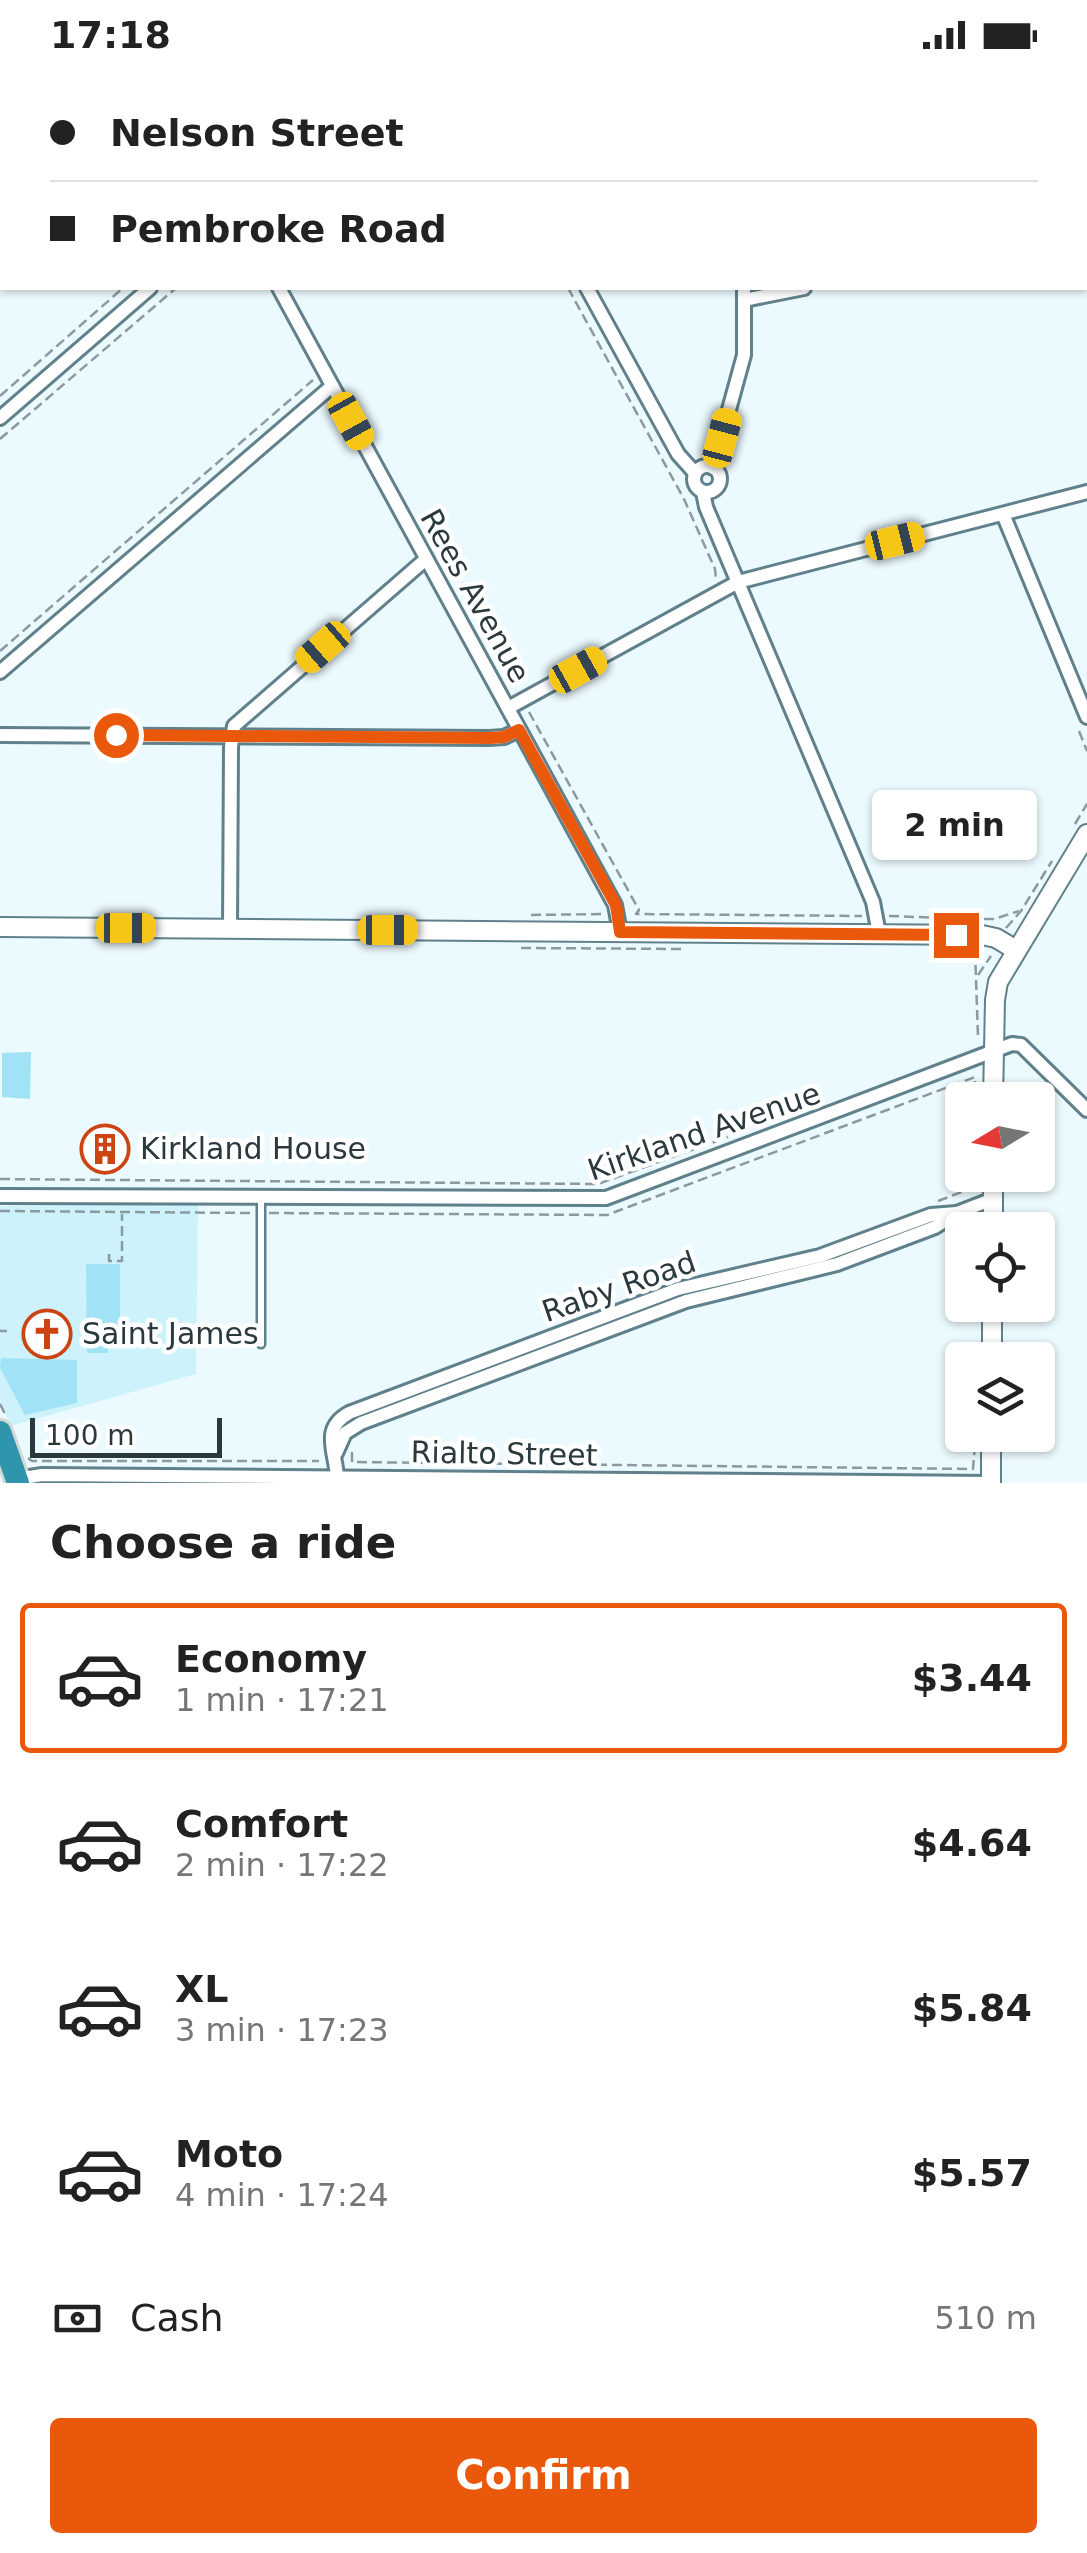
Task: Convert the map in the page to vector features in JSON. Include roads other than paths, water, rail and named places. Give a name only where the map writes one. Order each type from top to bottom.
[{"type":"highway","points":[[0,1432],[18,1481]]},
{"type":"street","points":[[0,418],[148,290]]},
{"type":"street","name":"Rees Avenue","points":[[279,290],[616,905],[620,932]]},
{"type":"street","points":[[588,290],[678,454],[695,472],[695,484],[704,492],[706,506],[872,902],[879,934]]},
{"type":"street","points":[[704,492],[715,490],[720,482],[714,468],[744,356],[744,294],[784,290]]},
{"type":"street","points":[[0,672],[332,386]]},
{"type":"street","points":[[695,472],[706,466],[714,468]]},
{"type":"street","points":[[508,708],[738,582],[1087,492]]},
{"type":"street","points":[[1003,514],[1087,717]]},
{"type":"street","points":[[230,929],[231,736],[238,722],[426,559]]},
{"type":"street","points":[[0,734],[489,738],[519,730]]},
{"type":"street","points":[[991,1082],[986,1048],[996,990],[1078,834]]},
{"type":"street","points":[[0,928],[988,935],[1016,950]]},
{"type":"street","points":[[986,1048],[1021,1045],[1087,1110]]},
{"type":"street","name":"Kirkland Avenue","points":[[0,1196],[606,1198],[986,1048]]},
{"type":"street","points":[[993,1192],[993,1212]]},
{"type":"street","name":"Raby Road","points":[[337,1477],[336,1453],[345,1433],[361,1423],[686,1301],[837,1264],[935,1227],[956,1213],[993,1199]]},
{"type":"street","points":[[991,1452],[991,1483]]},
{"type":"street","name":"Rialto Street","points":[[18,1481],[42,1474],[991,1483]]},
{"type":"lane","points":[[261,1197],[261,1344]]},
{"type":"place","name":"Kirkland House","points":[[105,1149]]},
{"type":"place","name":"Saint James","points":[[47,1334]]}]
